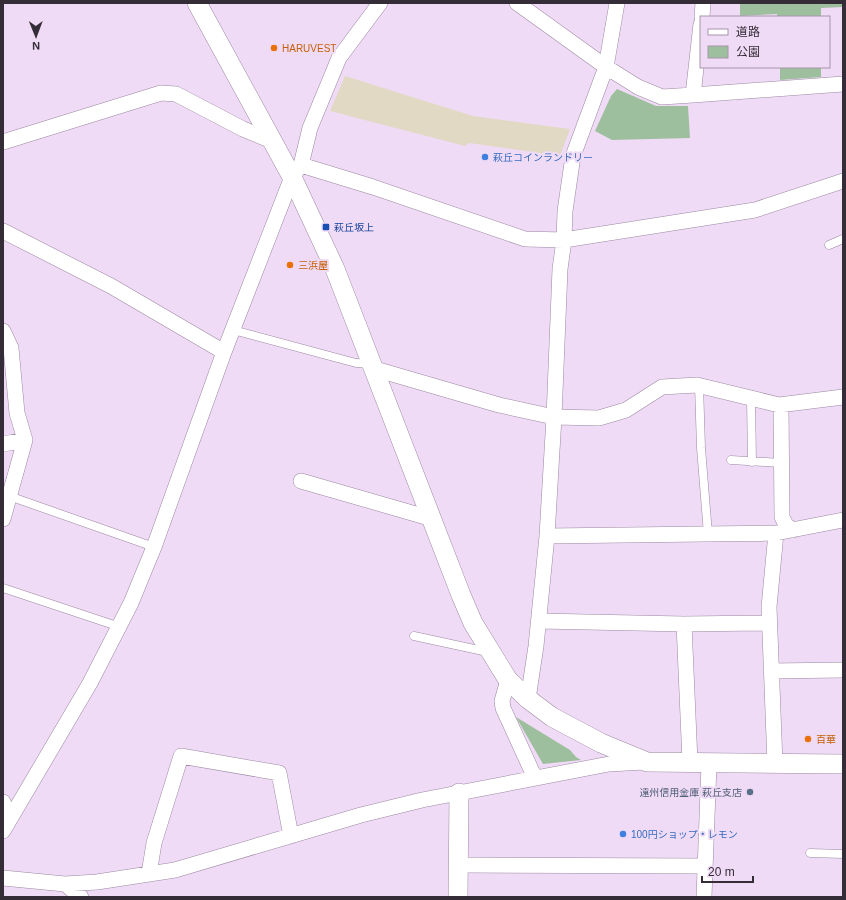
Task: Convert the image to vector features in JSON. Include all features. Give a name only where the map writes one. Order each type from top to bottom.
[{"type":"street","points":[[197,3],[272,141],[297,171],[473,623],[508,680],[528,699],[567,726],[601,743],[647,762]]},
{"type":"street","points":[[6,825],[90,683],[120,627],[154,547],[224,352],[297,171],[310,128],[339,58],[380,3]]},
{"type":"street","points":[[516,3],[606,67],[638,87],[662,97],[843,84]]},
{"type":"street","points":[[528,699],[539,621],[547,536],[560,269],[564,240],[565,211],[573,156],[606,67],[617,3]]},
{"type":"street","points":[[702,16],[703,3]]},
{"type":"street","points":[[693,95],[700,33]]},
{"type":"street","points":[[3,142],[161,93],[176,94],[243,129],[272,141]]},
{"type":"street","points":[[297,171],[373,187],[525,239],[564,240],[755,210],[843,181]]},
{"type":"street","points":[[3,231],[111,286],[224,352]]},
{"type":"street","points":[[3,331],[11,348],[17,413],[25,440],[3,519]]},
{"type":"street","points":[[374,366],[499,405],[554,416],[599,418],[626,410],[662,387],[699,385],[751,399],[781,405],[843,397]]},
{"type":"street","points":[[781,405],[782,517],[786,526],[793,530]]},
{"type":"street","points":[[3,444],[25,440]]},
{"type":"street","points":[[301,481],[433,519]]},
{"type":"street","points":[[547,536],[776,533],[843,520]]},
{"type":"street","points":[[774,764],[769,607],[776,533]]},
{"type":"street","points":[[539,621],[684,624],[770,623]]},
{"type":"street","points":[[684,624],[690,762]]},
{"type":"street","points":[[771,671],[843,670]]},
{"type":"street","points":[[508,680],[502,701],[503,708],[528,758],[535,778]]},
{"type":"street","points":[[601,743],[612,753],[612,759],[609,764]]},
{"type":"street","points":[[149,874],[154,842],[181,756],[279,773],[291,836]]},
{"type":"street","points":[[3,878],[66,884],[97,882],[175,870],[361,815],[459,793],[609,764],[690,762],[709,764],[843,764]]},
{"type":"street","points":[[704,897],[709,764]]},
{"type":"street","points":[[458,897],[459,793]]},
{"type":"street","points":[[3,802],[6,825]]},
{"type":"street","points":[[459,865],[704,866]]},
{"type":"street","points":[[66,884],[81,897]]},
{"type":"lane","points":[[829,245],[843,238]]},
{"type":"lane","points":[[233,330],[356,363],[374,366]]},
{"type":"lane","points":[[699,385],[701,448],[708,534]]},
{"type":"lane","points":[[751,399],[752,462]]},
{"type":"lane","points":[[731,460],[782,463]]},
{"type":"lane","points":[[9,496],[154,547]]},
{"type":"lane","points":[[3,588],[120,627]]},
{"type":"lane","points":[[414,636],[491,653]]},
{"type":"lane","points":[[810,853],[843,854]]},
{"type":"shaded area","points":[[345,76],[473,116],[570,129],[560,156],[469,143],[465,146],[330,111]]},
{"type":"green space","points":[[740,3],[843,3],[843,7],[821,8],[821,16],[777,16],[777,14],[740,16]]},
{"type":"green space","points":[[780,68],[821,68],[821,77],[780,80]]},
{"type":"green space","points":[[617,89],[656,106],[688,106],[690,138],[612,140],[595,131],[611,96]]},
{"type":"green space","points":[[516,717],[570,750],[581,760],[543,764]]},
{"type":"place","name":"HARUVEST","points":[[274,48]]},
{"type":"place","name":"萩丘コインランドリー","points":[[485,157]]},
{"type":"place","name":"萩丘坂上","points":[[326,227]]},
{"type":"place","name":"三浜屋","points":[[290,265]]},
{"type":"place","name":"百華","points":[[808,739]]},
{"type":"place","name":"遠州信用金庫 萩丘支店","points":[[750,792]]},
{"type":"place","name":"100円ショップ・レモン","points":[[623,834]]}]
